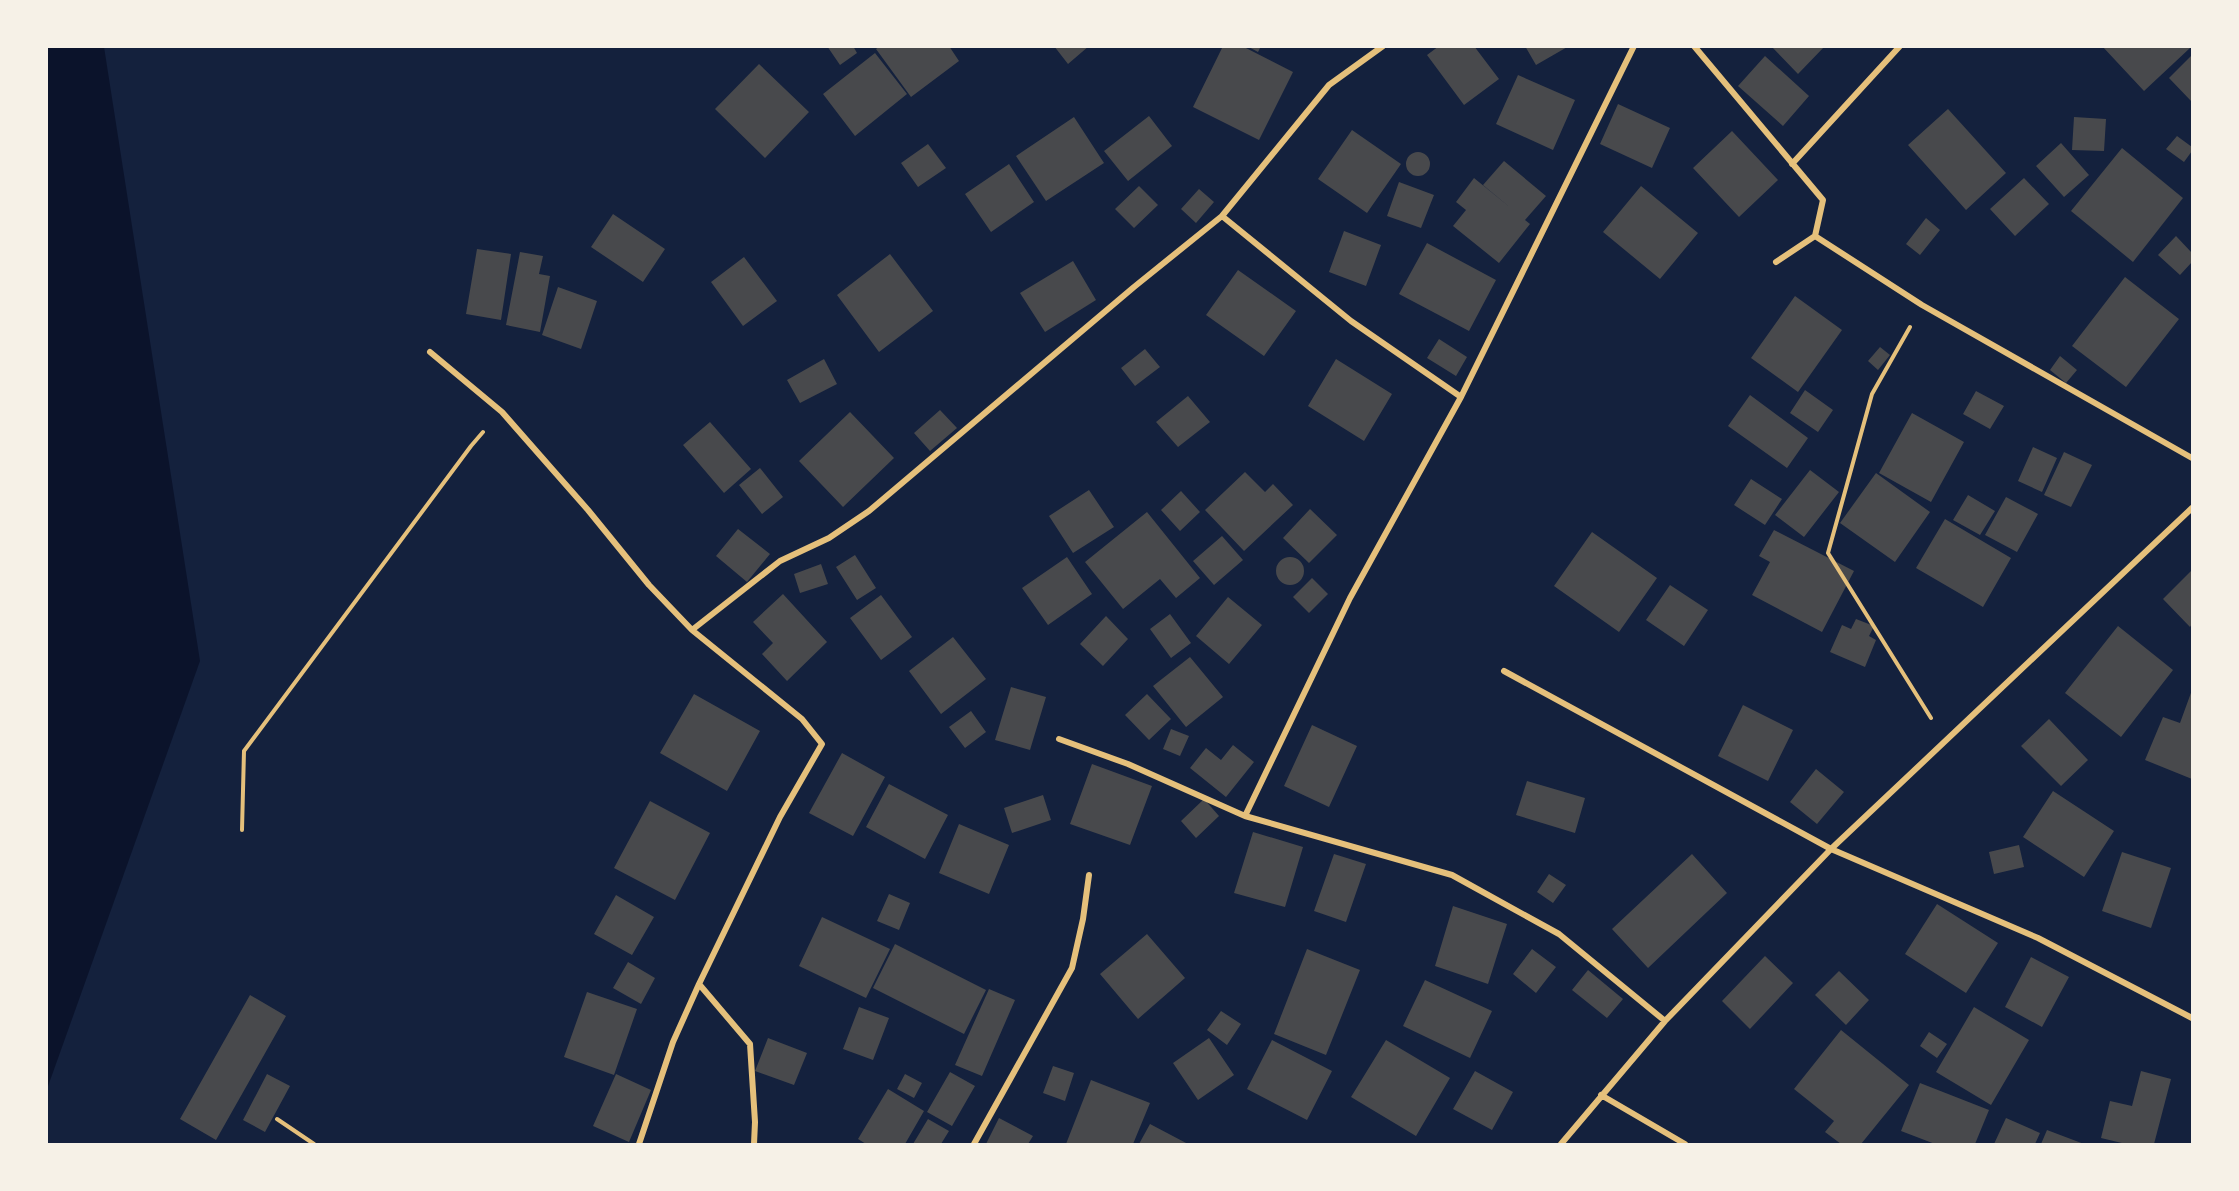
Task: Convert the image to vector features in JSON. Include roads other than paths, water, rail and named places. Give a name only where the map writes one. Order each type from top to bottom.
[{"type":"street","points":[[692,630],[780,561],[829,538],[869,511],[1134,286],[1222,216],[1329,85],[1383,46]]},
{"type":"street","points":[[1245,816],[1350,598],[1461,397],[1634,46]]},
{"type":"street","points":[[1694,46],[1823,200],[1815,236],[1776,262]]},
{"type":"street","points":[[1792,164],[1900,46]]},
{"type":"street","points":[[1222,216],[1351,321],[1461,397]]},
{"type":"street","points":[[1815,236],[1922,305],[2193,458]]},
{"type":"street","points":[[430,352],[502,412],[588,510],[649,585],[692,630],[802,719],[822,744],[780,817],[699,984],[673,1042],[639,1144]]},
{"type":"street","points":[[1561,1144],[1665,1021],[1831,849],[2193,508]]},
{"type":"street","points":[[1504,671],[1831,849],[2038,938],[2193,1018]]},
{"type":"street","points":[[1059,738],[1128,764],[1245,816],[1452,875],[1559,934],[1665,1021]]},
{"type":"street","points":[[974,1144],[1072,968],[1083,919],[1089,875]]},
{"type":"street","points":[[699,984],[750,1044],[755,1122],[754,1144]]},
{"type":"street","points":[[1601,1095],[1685,1144]]},
{"type":"water","points":[[47,46],[104,47],[200,661],[47,1089]]}]
